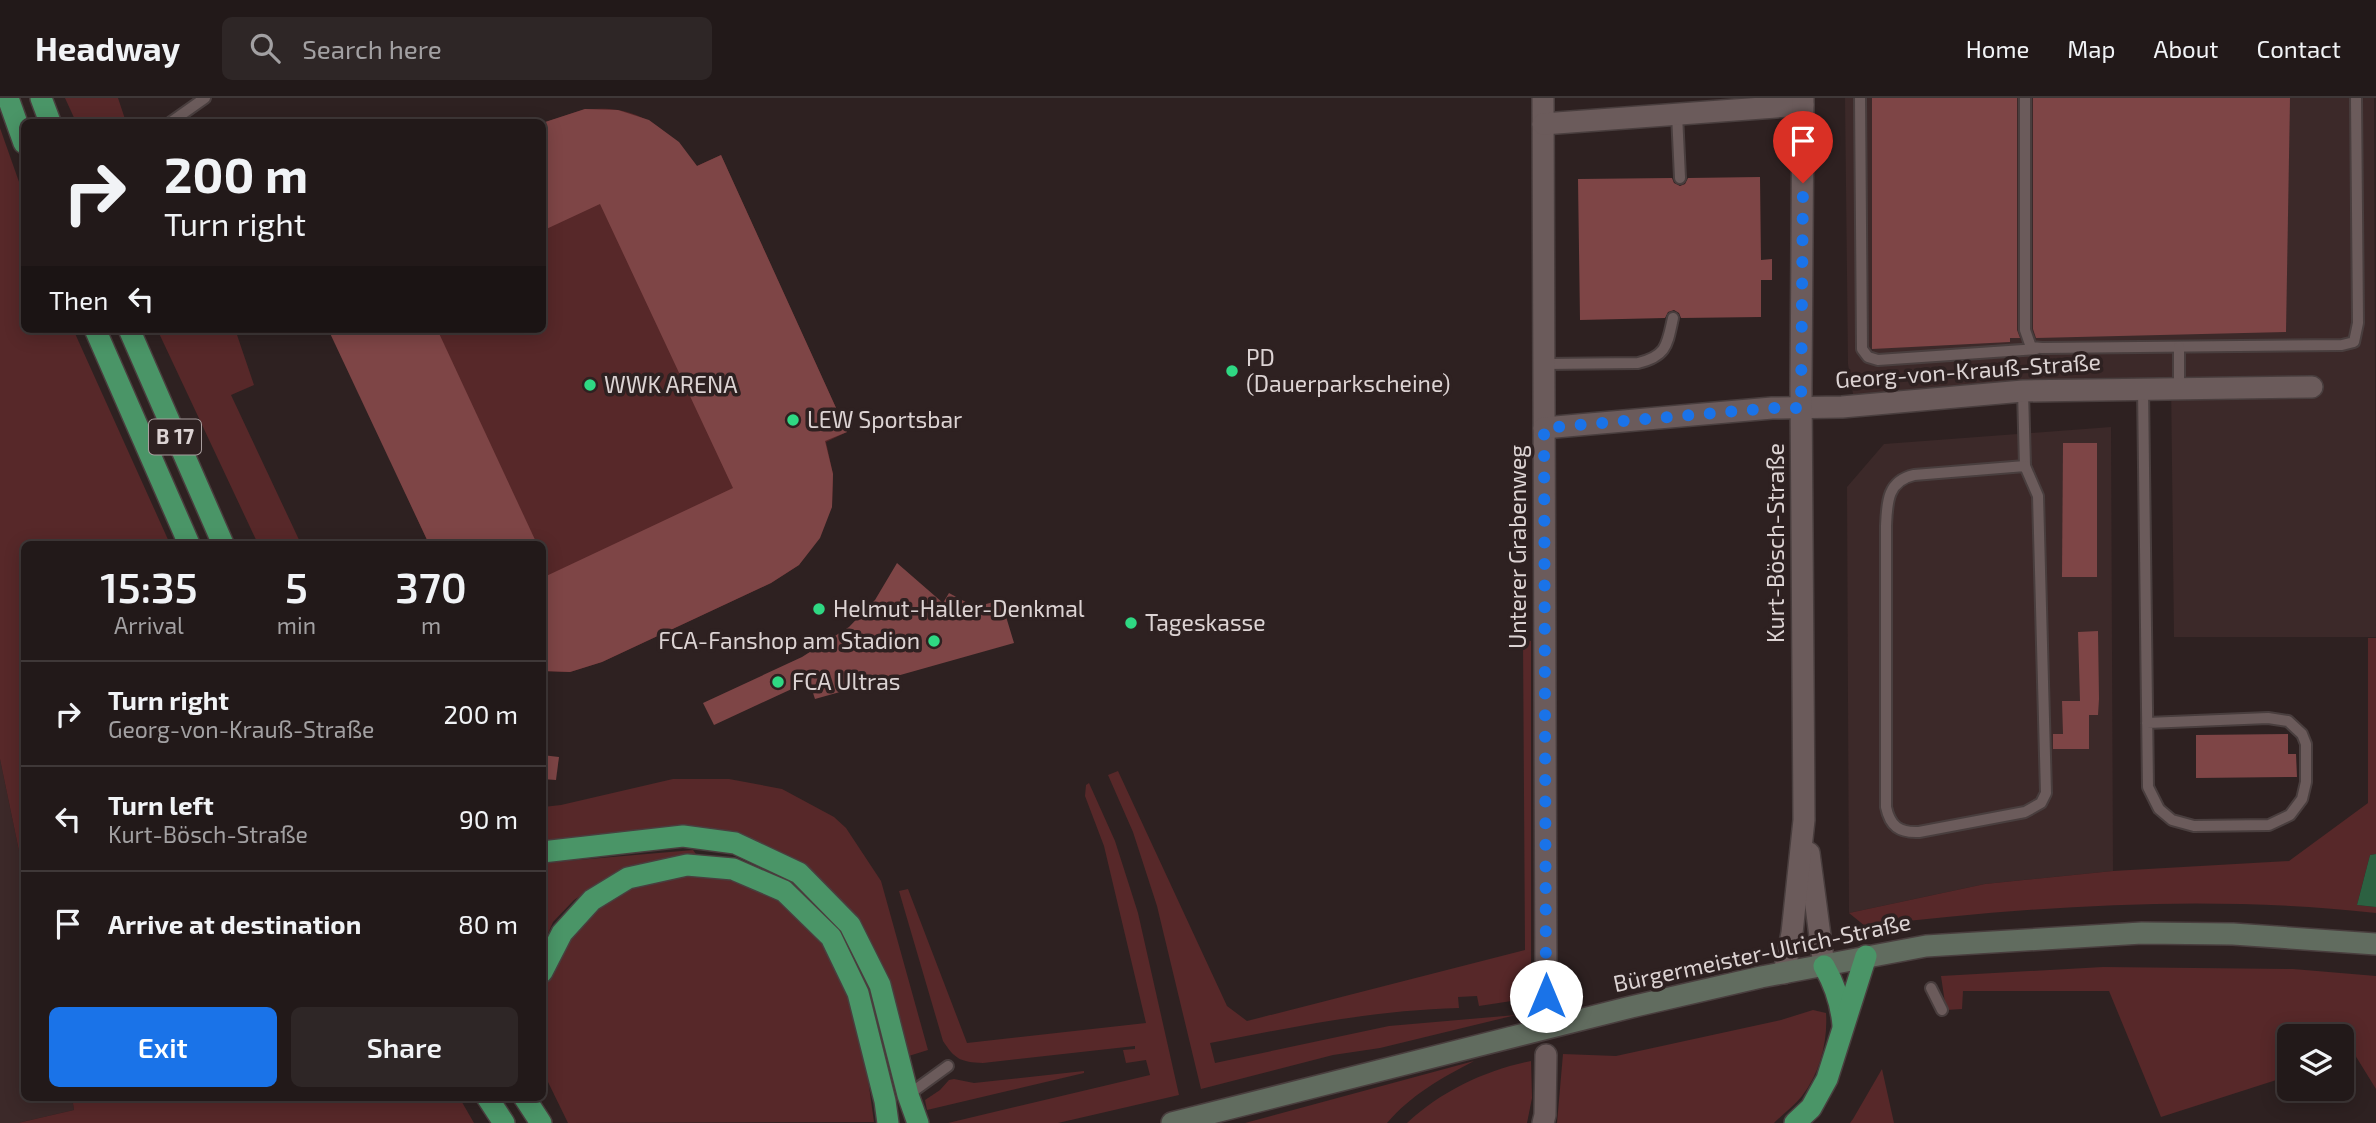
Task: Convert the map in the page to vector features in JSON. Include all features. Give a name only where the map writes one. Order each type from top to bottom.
[{"type":"highway","points":[[8,98],[21,135]]},
{"type":"highway","points":[[41,98],[49,119]]},
{"type":"highway","name":"B 17","points":[[97,333],[187,541]]},
{"type":"highway","name":"B 17","points":[[131,333],[222,541]]},
{"type":"highway","points":[[546,852],[683,836],[735,843],[799,873],[850,925],[880,985],[908,1095],[918,1123]]},
{"type":"highway","points":[[546,964],[562,933],[592,900],[628,878],[687,865],[733,869],[784,891],[831,937],[858,993],[888,1123]]},
{"type":"highway","points":[[1795,1123],[1811,1108],[1827,1079],[1866,956]]},
{"type":"highway","points":[[1824,966],[1842,1006],[1843,1030]]},
{"type":"highway","points":[[490,1101],[504,1123]]},
{"type":"highway","points":[[527,1101],[543,1123]]},
{"type":"highway","points":[[540,1101],[543,1123]]},
{"type":"main road","name":"Bürgermeister-Ulrich-Straße","points":[[1172,1123],[1568,1022],[1784,973],[1926,946],[2142,933],[2245,935],[2376,944]]},
{"type":"street","name":"Unterer Grabenweg","points":[[1543,98],[1546,996]]},
{"type":"street","points":[[1543,124],[1803,101]]},
{"type":"street","name":"Kurt-Bösch-Straße","points":[[1784,973],[1792,933],[1804,820],[1801,408],[1803,101]]},
{"type":"street","name":"Georg-von-Krauß-Straße","points":[[1544,428],[1772,408],[1842,407],[2023,391],[2143,387],[2312,387]]},
{"type":"street","name":"Kurt-Bösch-Straße","points":[[1804,820],[1824,966]]},
{"type":"street","points":[[1543,1123],[1546,1055]]},
{"type":"lane","points":[[176,119],[205,98]]},
{"type":"lane","points":[[1860,98],[1862,349],[1868,357],[1878,360],[2042,348],[2342,345],[2354,342],[2358,333],[2356,98]]},
{"type":"lane","points":[[2025,98],[2025,330],[2031,347],[2042,348]]},
{"type":"lane","points":[[1677,114],[1680,178]]},
{"type":"lane","points":[[1544,364],[1650,360],[1663,351],[1667,344],[1673,318]]},
{"type":"lane","points":[[2179,347],[2179,388]]},
{"type":"lane","points":[[2143,387],[2147,723],[2148,788],[2159,809],[2172,820],[2194,826],[2269,825],[2290,816],[2302,799],[2306,782],[2306,744],[2302,734],[2288,721],[2268,718],[2147,723]]},
{"type":"lane","points":[[2023,391],[2025,466],[2038,496],[2046,793],[2041,803],[2025,812],[1919,832],[1898,830],[1891,823],[1886,807],[1886,509],[1891,490],[1904,478],[1914,475],[2025,466]]},
{"type":"lane","points":[[1931,988],[1942,1010]]},
{"type":"lane","points":[[908,1095],[948,1066]]},
{"type":"shaded area","points":[[65,98],[118,98],[125,119],[75,119]]},
{"type":"shaded area","points":[[1845,98],[2374,98],[2376,637],[2174,637],[2171,380],[1853,394],[1848,364]]},
{"type":"shaded area","name":"WWK ARENA","points":[[585,109],[618,110],[642,117],[662,130],[697,166],[721,155],[847,432],[826,442],[833,474],[832,507],[799,565],[771,583],[602,662],[570,672],[546,671],[546,541],[428,541],[332,333],[546,333],[546,122]]},
{"type":"shaded area","points":[[0,128],[21,188],[21,333],[75,333],[169,541],[21,541],[21,860],[0,759]]},
{"type":"shaded area","points":[[159,333],[236,333],[254,385],[231,395],[300,541],[257,541]]},
{"type":"shaded area","points":[[2111,427],[2113,871],[1985,884],[1849,913],[1847,487],[1884,444]]},
{"type":"shaded area","points":[[2368,638],[2376,638],[2376,854],[2370,855],[2357,905],[2376,907],[2376,913],[2312,907],[2184,903],[2057,908],[1865,926],[1849,913],[1985,884],[2113,871],[2289,861],[2368,803]]},
{"type":"shaded area","points":[[1523,639],[1531,641],[1531,998],[1479,1006],[1477,996],[1458,997],[1459,1008],[1365,1016],[1210,1043],[1215,1063],[1389,1026],[1516,1015],[1380,1048],[1333,1055],[1201,1089],[1157,906],[1133,832],[1108,775],[1118,771],[1227,1006],[1247,1021],[1525,950]]},
{"type":"shaded area","points":[[0,759],[21,860],[21,1101],[73,1101],[74,1110],[18,1123],[0,1123]]},
{"type":"shaded area","points":[[673,779],[729,779],[782,789],[834,817],[846,828],[881,881],[928,1050],[899,1059],[850,925],[799,873],[735,843],[546,852],[546,807]]},
{"type":"shaded area","points":[[1089,783],[1115,841],[1138,913],[1179,1095],[1058,1123],[948,1123],[1150,1075],[1146,1060],[1126,1063],[1123,1050],[1135,1049],[1135,1046],[983,1063],[969,1062],[955,1056],[943,1041],[899,891],[908,889],[967,1043],[1146,1023],[1104,846],[1085,796],[1086,785]]},
{"type":"shaded area","points":[[693,850],[698,857],[638,867],[609,877],[574,900],[553,922],[546,938],[546,863]]},
{"type":"shaded area","points":[[2376,854],[2376,907],[2357,905],[2370,855]]},
{"type":"shaded area","points":[[688,875],[730,878],[777,898],[822,943],[848,997],[866,1065],[874,1122],[568,1123],[546,1073],[548,977],[567,938],[597,908],[633,887]]},
{"type":"shaded area","points":[[2103,967],[2293,969],[2376,976],[2376,1089],[2354,1055],[2354,1024],[2277,1024],[2277,1080],[2161,1117],[2109,991],[1963,991],[1962,1009],[1946,1010],[1941,976]]},
{"type":"shaded area","points":[[1813,1010],[1826,1013],[1826,1035],[1818,1067],[1802,1096],[1774,1123],[1557,1123],[1563,1054],[1616,1056],[1781,1020]]},
{"type":"shaded area","points":[[1474,1061],[1427,1088],[1387,1123],[1245,1123]]},
{"type":"shaded area","points":[[1531,1061],[1532,1098],[1527,1123],[1407,1123],[1434,1101],[1465,1083],[1497,1070]]},
{"type":"shaded area","points":[[1882,1069],[1894,1123],[1850,1123],[1853,1119]]},
{"type":"shaded area","points":[[1084,1071],[927,1110],[925,1100],[949,1080],[974,1083]]},
{"type":"shaded area","points":[[73,1101],[461,1101],[474,1123],[18,1123],[74,1110]]},
{"type":"building","points":[[1872,98],[2017,98],[2017,330],[2020,338],[2010,338],[2010,342],[1872,349]]},
{"type":"building","points":[[2033,98],[2290,98],[2286,332],[2036,338],[2033,329]]},
{"type":"building","points":[[585,109],[618,110],[649,120],[679,142],[697,166],[721,155],[847,432],[825,441],[833,474],[832,507],[820,538],[799,565],[771,583],[602,662],[570,672],[546,671],[546,576],[733,488],[600,204],[546,229],[546,122]]},
{"type":"building","points":[[1760,177],[1761,260],[1772,259],[1772,280],[1761,280],[1761,317],[1681,318],[1674,310],[1668,312],[1665,318],[1580,320],[1578,179],[1672,178],[1674,183],[1680,186],[1685,184],[1688,178]]},
{"type":"building","points":[[330,333],[439,333],[536,541],[428,541]]},
{"type":"building","points":[[2063,443],[2097,443],[2097,577],[2062,577]]},
{"type":"building","points":[[897,563],[943,603],[949,593],[975,607],[1001,600],[1014,643],[815,699],[809,681],[714,725],[703,703],[802,657],[849,627],[875,600]]},
{"type":"building","points":[[2098,631],[2098,715],[2089,715],[2089,749],[2053,749],[2053,734],[2063,734],[2062,701],[2080,701],[2078,632]]},
{"type":"building","points":[[2288,734],[2288,754],[2296,754],[2297,777],[2196,778],[2196,735]]},
{"type":"building","points":[[546,755],[559,757],[556,780],[546,779]]},
{"type":"place","name":"PD (Dauerparkscheine)","points":[[1232,371]]},
{"type":"place","name":"WWK ARENA","points":[[590,385]]},
{"type":"place","name":"LEW Sportsbar","points":[[793,420]]},
{"type":"place","name":"Helmut-Haller-Denkmal","points":[[819,609]]},
{"type":"place","name":"Tageskasse","points":[[1131,623]]},
{"type":"place","name":"FCA-Fanshop am Stadion","points":[[934,641]]},
{"type":"place","name":"FCA Ultras","points":[[778,682]]},
{"type":"route","points":[[1546,996],[1544,428],[1676,415],[1801,408],[1803,183]]}]
